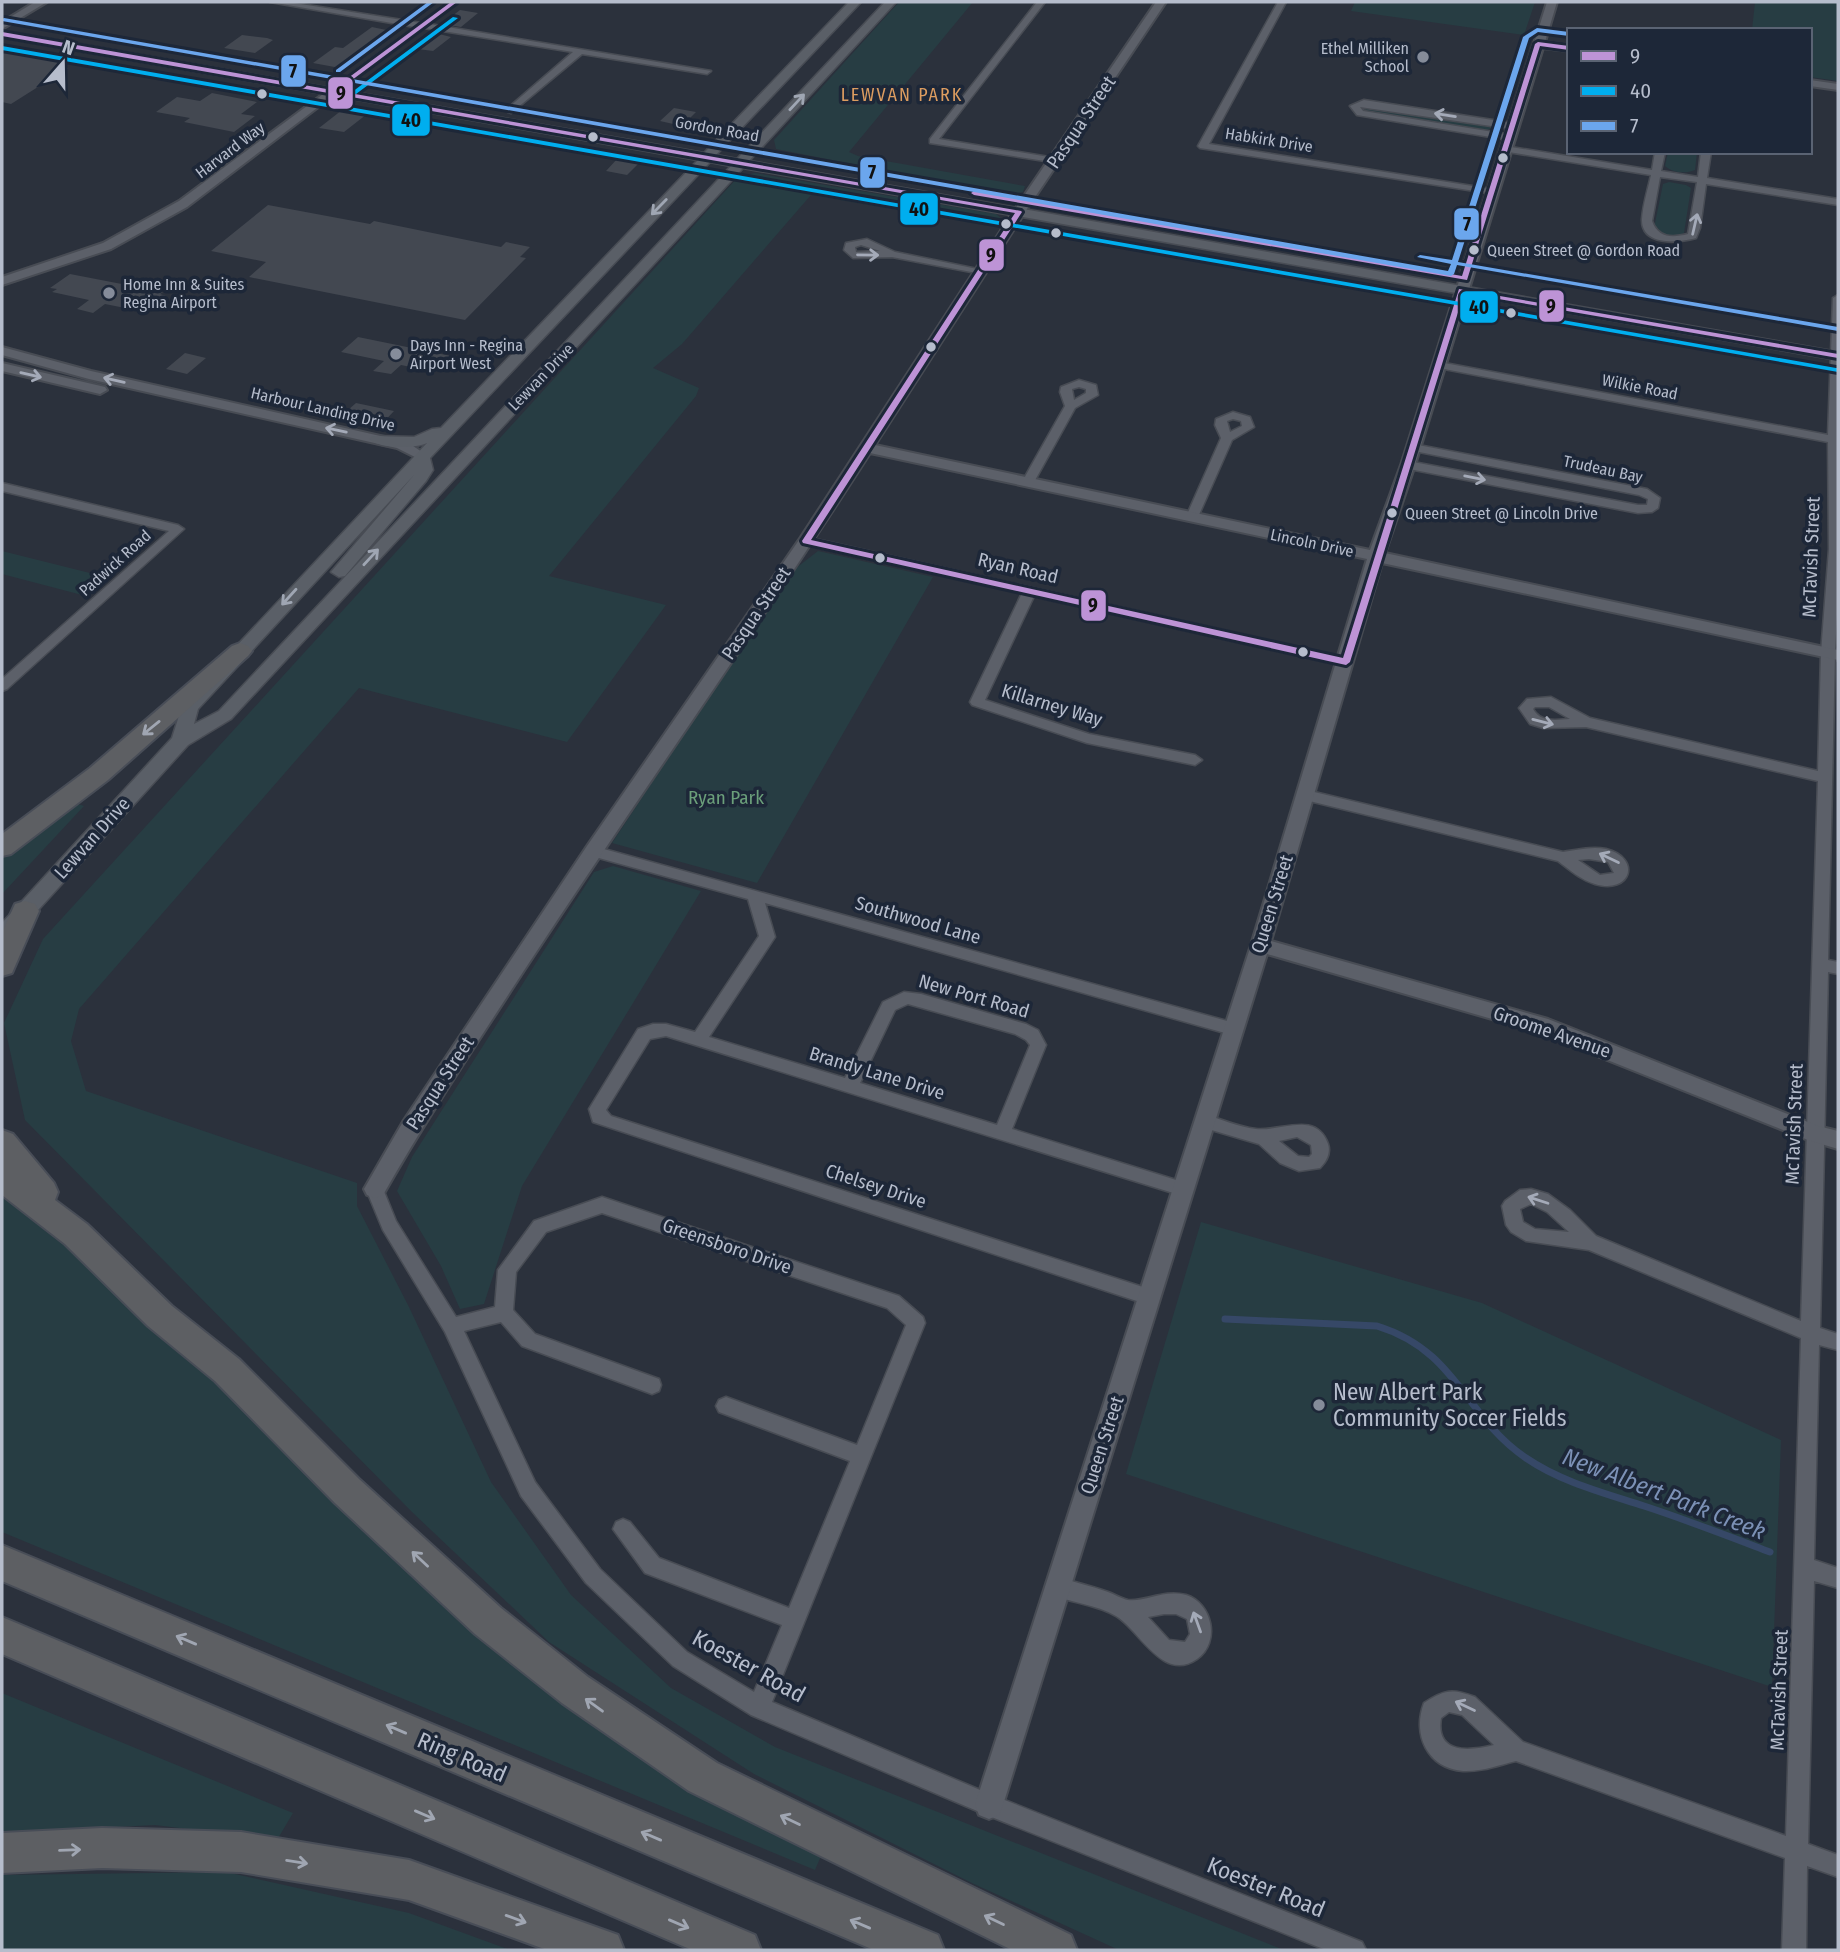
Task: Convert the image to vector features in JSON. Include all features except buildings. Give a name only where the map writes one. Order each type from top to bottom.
[{"type":"highway","points":[[2,846],[99,774],[240,651]]},
{"type":"highway","points":[[2,965],[25,911]]},
{"type":"highway","points":[[2,1143],[24,1172],[160,1316]]},
{"type":"highway","points":[[2,1177],[76,1234],[160,1316],[227,1370],[347,1491],[488,1621],[625,1727],[703,1777],[1056,1950]]},
{"type":"highway","name":"Ring Road","points":[[2,1563],[923,1950]]},
{"type":"highway","points":[[2,1635],[740,1950]]},
{"type":"highway","points":[[2,1651],[325,1772]]},
{"type":"highway","points":[[2,1853],[102,1849],[241,1853],[280,1859],[409,1880],[603,1950]]},
{"type":"main road","name":"Lewvan Drive","points":[[181,740],[189,707],[240,651],[493,380],[716,155],[855,2]]},
{"type":"main road","name":"Lewvan Drive","points":[[2,936],[181,740],[226,715],[474,446],[578,338],[743,154],[891,2]]},
{"type":"main road","points":[[753,129],[838,20]]},
{"type":"main road","name":"Gordon Road","points":[[2,27],[511,110],[716,155]]},
{"type":"main road","name":"Gordon Road","points":[[2,27],[333,92],[716,155],[743,154],[906,181],[1022,207]]},
{"type":"main road","name":"Gordon Road","points":[[743,154],[1022,207],[1837,350]]},
{"type":"main road","points":[[578,338],[716,155]]},
{"type":"main road","points":[[377,439],[416,442],[430,437],[493,380]]},
{"type":"main road","points":[[226,715],[275,648],[420,478],[425,470],[421,456],[460,453],[474,446]]},
{"type":"street","points":[[2,27],[42,2]]},
{"type":"street","points":[[274,2],[707,71]]},
{"type":"street","name":"Harvard Way","points":[[2,281],[107,246],[183,204],[454,2]]},
{"type":"street","points":[[1041,2],[933,141],[1055,161]]},
{"type":"street","name":"Pasqua Street","points":[[374,1189],[411,1125],[593,851],[806,541],[1022,207],[1161,2]]},
{"type":"street","points":[[1268,2],[1282,3]]},
{"type":"street","name":"Queen Street","points":[[989,1805],[1260,945],[1376,556],[1408,465],[1552,2]]},
{"type":"street","name":"Habkirk Drive","points":[[1282,3],[1203,146],[1491,192]]},
{"type":"street","points":[[1538,44],[1567,48]]},
{"type":"street","points":[[511,110],[580,51]]},
{"type":"street","points":[[1812,83],[1838,87]]},
{"type":"street","points":[[1509,137],[1360,113],[1355,106],[1364,103],[1509,137],[1567,152]]},
{"type":"street","points":[[1577,154],[1657,174],[1838,202]]},
{"type":"street","points":[[1660,154],[1647,221],[1648,230],[1656,236],[1681,240],[1692,236],[1706,154]]},
{"type":"street","points":[[892,254],[982,271]]},
{"type":"street","name":"McTavish Street","points":[[1794,1950],[1825,778],[1837,550],[1834,440],[1838,298]]},
{"type":"street","name":"Harbour Landing Drive","points":[[2,351],[25,360],[89,375],[402,444],[421,456]]},
{"type":"street","name":"Wilkie Road","points":[[1439,365],[1834,440]]},
{"type":"street","name":"Harbour Landing Drive","points":[[2,368],[358,448],[393,455],[421,456]]},
{"type":"street","points":[[1028,482],[1070,406]]},
{"type":"street","points":[[1192,517],[1227,438]]},
{"type":"street","name":"Lincoln Drive","points":[[867,448],[1833,654]]},
{"type":"street","name":"Trudeau Bay","points":[[1408,465],[1638,509],[1652,508],[1654,498],[1643,492],[1413,448]]},
{"type":"street","name":"Padwick Road","points":[[2,487],[178,529],[2,686]]},
{"type":"street","name":"Ryan Road","points":[[806,541],[1346,662]]},
{"type":"street","name":"Killarney Way","points":[[1030,590],[977,702],[1087,738],[1195,760]]},
{"type":"street","points":[[1586,722],[1825,778]]},
{"type":"street","points":[[1306,795],[1563,857]]},
{"type":"street","name":"Southwood Lane","points":[[593,851],[862,923],[1232,1029]]},
{"type":"street","points":[[699,1040],[767,937],[755,896]]},
{"type":"street","name":"Groome Avenue","points":[[1260,945],[1541,1025],[1815,1134],[1838,1140]]},
{"type":"street","points":[[1820,964],[1838,968]]},
{"type":"street","name":"New Port Road","points":[[850,1086],[889,1006],[897,999],[907,997],[921,1000],[1020,1029],[1032,1035],[1038,1045],[1002,1133]]},
{"type":"street","name":"Brandy Lane Drive","points":[[597,1109],[644,1034],[653,1030],[667,1030],[1183,1189]]},
{"type":"street","name":"Chelsey Drive","points":[[597,1109],[599,1117],[606,1121],[1149,1297]]},
{"type":"street","points":[[1204,1121],[1263,1137]]},
{"type":"street","name":"Koester Road","points":[[374,1189],[389,1225],[452,1326],[528,1489],[593,1576],[680,1659],[759,1707],[989,1805],[1354,1950]]},
{"type":"street","name":"Greensboro Drive","points":[[504,1313],[508,1270],[540,1226],[602,1205],[893,1302],[916,1323],[759,1707]]},
{"type":"street","points":[[1590,1242],[1810,1333],[1838,1342]]},
{"type":"street","points":[[452,1326],[504,1313],[529,1340],[652,1385]]},
{"type":"street","points":[[726,1406],[862,1456]]},
{"type":"street","points":[[623,1529],[652,1566],[795,1620]]},
{"type":"street","points":[[1803,1567],[1838,1578]]},
{"type":"street","points":[[1057,1587],[1126,1611]]},
{"type":"street","points":[[1516,1751],[1838,1866]]},
{"type":"green space","points":[[899,2],[973,2],[849,152],[858,156],[1025,186],[1023,192],[1009,195],[776,149],[774,140]]},
{"type":"green space","points":[[1355,2],[1535,2],[1524,35],[1351,11]]},
{"type":"green space","points":[[1755,2],[1838,2],[1838,81],[1812,77],[1812,28],[1752,28]]},
{"type":"green space","points":[[1362,106],[1495,127],[1487,130],[1366,111]]},
{"type":"green space","points":[[1668,154],[1697,154],[1695,170],[1679,172],[1665,166]]},
{"type":"green space","points":[[755,173],[996,214],[1001,218],[996,227],[811,195],[682,344],[653,368],[699,388],[696,396],[549,576],[666,605],[567,742],[359,688],[79,1009],[71,1041],[86,1091],[357,1183],[357,1206],[409,1307],[491,1482],[571,1595],[671,1688],[775,1747],[1284,1950],[1119,1950],[974,1884],[754,1774],[549,1642],[412,1512],[25,1120],[4,1023],[43,939],[738,177]]},
{"type":"green space","points":[[1669,182],[1691,188],[1684,233],[1672,236],[1654,228],[1663,184]]},
{"type":"green space","points":[[2,551],[102,576],[82,595],[2,574]]},
{"type":"green space","name":"Ryan Park","points":[[818,551],[933,577],[757,883],[612,843],[791,572]]},
{"type":"green space","points":[[72,802],[84,806],[2,894],[2,854]]},
{"type":"green space","points":[[613,866],[701,891],[522,1186],[484,1304],[460,1309],[441,1266],[397,1191],[412,1157],[594,872]]},
{"type":"green space","points":[[2,1197],[63,1243],[145,1312],[367,1528],[821,1856],[815,1870],[2,1532]]},
{"type":"green space","points":[[1201,1222],[1482,1303],[1781,1440],[1772,1687],[1126,1474]]},
{"type":"green space","points":[[2,1693],[293,1813],[277,1840],[155,1825],[2,1833]]},
{"type":"green space","points":[[226,1872],[409,1913],[510,1950],[2,1950],[2,1875]]},
{"type":"waterway","name":"New Albert Park Creek","points":[[1225,1319],[1377,1326],[1404,1337],[1426,1351],[1443,1368],[1505,1441],[1539,1466],[1583,1486],[1770,1552]]},
{"type":"transit line","name":"7","points":[[338,71],[431,2]]},
{"type":"transit line","name":"9","points":[[346,82],[454,2]]},
{"type":"transit line","name":"40","points":[[354,93],[455,18]]},
{"type":"transit line","name":"7","points":[[4,20],[1451,274],[1526,37],[1537,30],[1567,34]]},
{"type":"transit line","name":"9","points":[[2,34],[1019,212],[806,541],[1346,662],[1461,290],[1838,356]]},
{"type":"transit line","name":"9","points":[[974,193],[1465,279],[1538,44],[1567,48]]},
{"type":"transit line","name":"40","points":[[2,48],[1836,370]]},
{"type":"transit line","name":"7","points":[[1420,257],[1838,329]]},
{"type":"place","name":"Ethel Milliken School","points":[[1423,57]]},
{"type":"place","name":"Queen Street @ Gordon Road","points":[[1474,250]]},
{"type":"place","name":"Home Inn & Suites Regina Airport","points":[[109,293]]},
{"type":"place","name":"Days Inn - Regina Airport West","points":[[396,354]]},
{"type":"place","name":"Queen Street @ Lincoln Drive","points":[[1392,513]]},
{"type":"place","name":"New Albert Park Community Soccer Fields","points":[[1319,1405]]},
{"type":"district","name":"LEWVAN PARK","points":[[902,95]]}]
